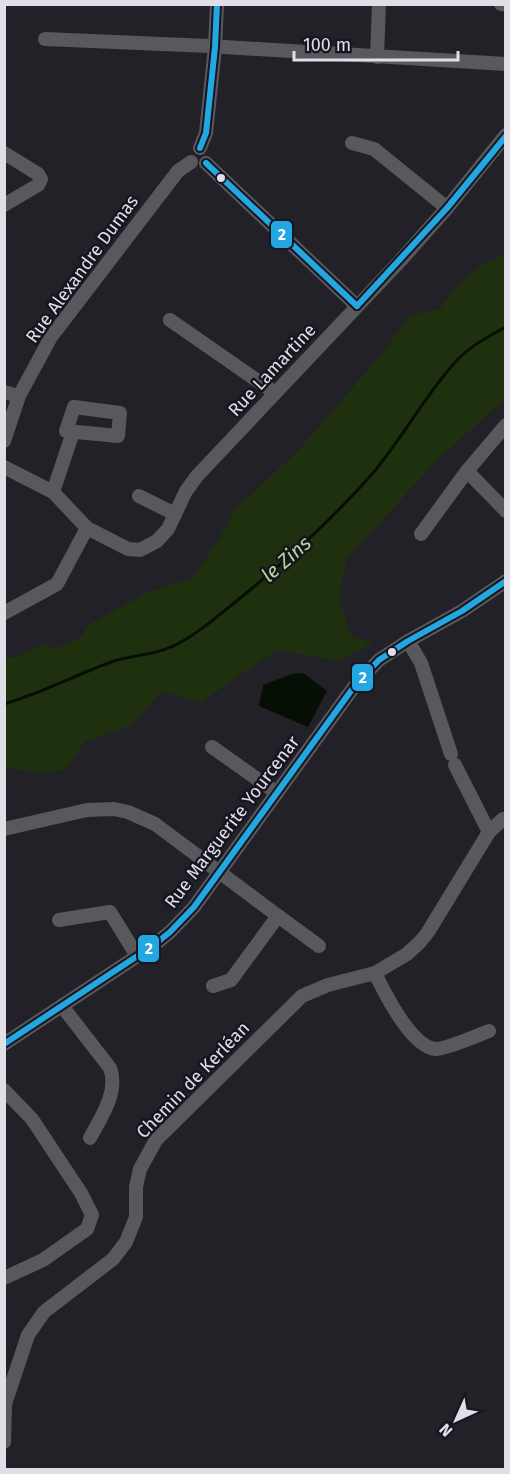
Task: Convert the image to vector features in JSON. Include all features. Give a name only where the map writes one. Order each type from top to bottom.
[{"type":"street","points":[[200,148],[206,133],[217,4]]},
{"type":"street","points":[[377,57],[379,4]]},
{"type":"street","points":[[501,4],[506,5]]},
{"type":"street","points":[[45,39],[506,64]]},
{"type":"street","name":"Rue Lamartine","points":[[4,467],[53,492],[87,528],[128,549],[140,550],[156,541],[168,529],[197,476],[447,208],[506,135]]},
{"type":"street","points":[[352,144],[374,149],[447,208]]},
{"type":"street","points":[[200,148],[205,150],[208,155],[206,163],[199,166],[191,162],[192,151],[200,148]]},
{"type":"street","points":[[4,153],[38,174],[41,179],[38,185],[6,200]]},
{"type":"street","name":"Rue Alexandre Dumas","points":[[4,441],[20,396],[51,337],[178,171],[191,162]]},
{"type":"street","points":[[206,163],[357,306]]},
{"type":"street","points":[[170,320],[275,393]]},
{"type":"street","points":[[4,392],[20,396]]},
{"type":"street","points":[[421,534],[467,471],[506,425]]},
{"type":"street","points":[[53,492],[73,432]]},
{"type":"street","points":[[467,471],[506,511]]},
{"type":"street","points":[[140,496],[175,514]]},
{"type":"street","points":[[4,613],[57,584],[87,528]]},
{"type":"street","name":"Rue Marguerite Yourcenar","points":[[4,1044],[170,932],[194,907],[220,873],[356,684],[379,660],[462,611],[506,581]]},
{"type":"street","points":[[408,641],[421,663],[453,760],[489,832],[503,819],[506,820]]},
{"type":"street","points":[[212,747],[277,793]]},
{"type":"street","points":[[4,829],[87,810],[121,810],[143,817],[319,946]]},
{"type":"street","name":"Chemin de Kerléan","points":[[4,1442],[4,1404],[24,1344],[44,1312],[112,1259],[126,1242],[136,1217],[136,1187],[140,1169],[156,1140],[302,996],[328,985],[375,973],[406,954],[420,942],[489,832]]},
{"type":"street","points":[[59,920],[110,912],[137,956]]},
{"type":"street","points":[[213,986],[231,980],[278,916]]},
{"type":"street","points":[[375,973],[389,1003],[422,1045],[437,1050],[489,1031]]},
{"type":"street","points":[[62,1006],[110,1068],[114,1078],[109,1098],[90,1138]]},
{"type":"street","points":[[4,1090],[32,1119],[75,1184],[92,1215],[87,1229],[44,1260],[4,1278]]},
{"type":"green space","points":[[505,255],[505,400],[438,459],[346,560],[339,599],[352,636],[373,643],[338,661],[277,650],[201,702],[161,692],[132,725],[85,742],[65,770],[40,773],[5,769],[5,659],[18,656],[43,644],[54,649],[81,637],[89,624],[149,592],[193,578],[227,526],[234,510],[297,452],[383,352],[410,315],[440,309],[453,291],[476,269]]},
{"type":"shaded area","points":[[303,673],[327,691],[308,727],[259,706],[263,685],[292,674]]},
{"type":"waterway","name":"le Zins","points":[[4,704],[114,661],[164,650],[180,643],[204,627],[271,573],[324,525],[373,473],[460,357],[482,340],[506,327]]},
{"type":"transit line","name":"2","points":[[200,148],[206,133],[217,4]]},
{"type":"transit line","name":"2","points":[[357,306],[447,208],[506,136]]},
{"type":"transit line","name":"2","points":[[206,163],[357,306]]},
{"type":"transit line","name":"2","points":[[4,1044],[154,945],[170,932],[194,907],[356,684],[379,660],[462,611],[506,581]]}]
